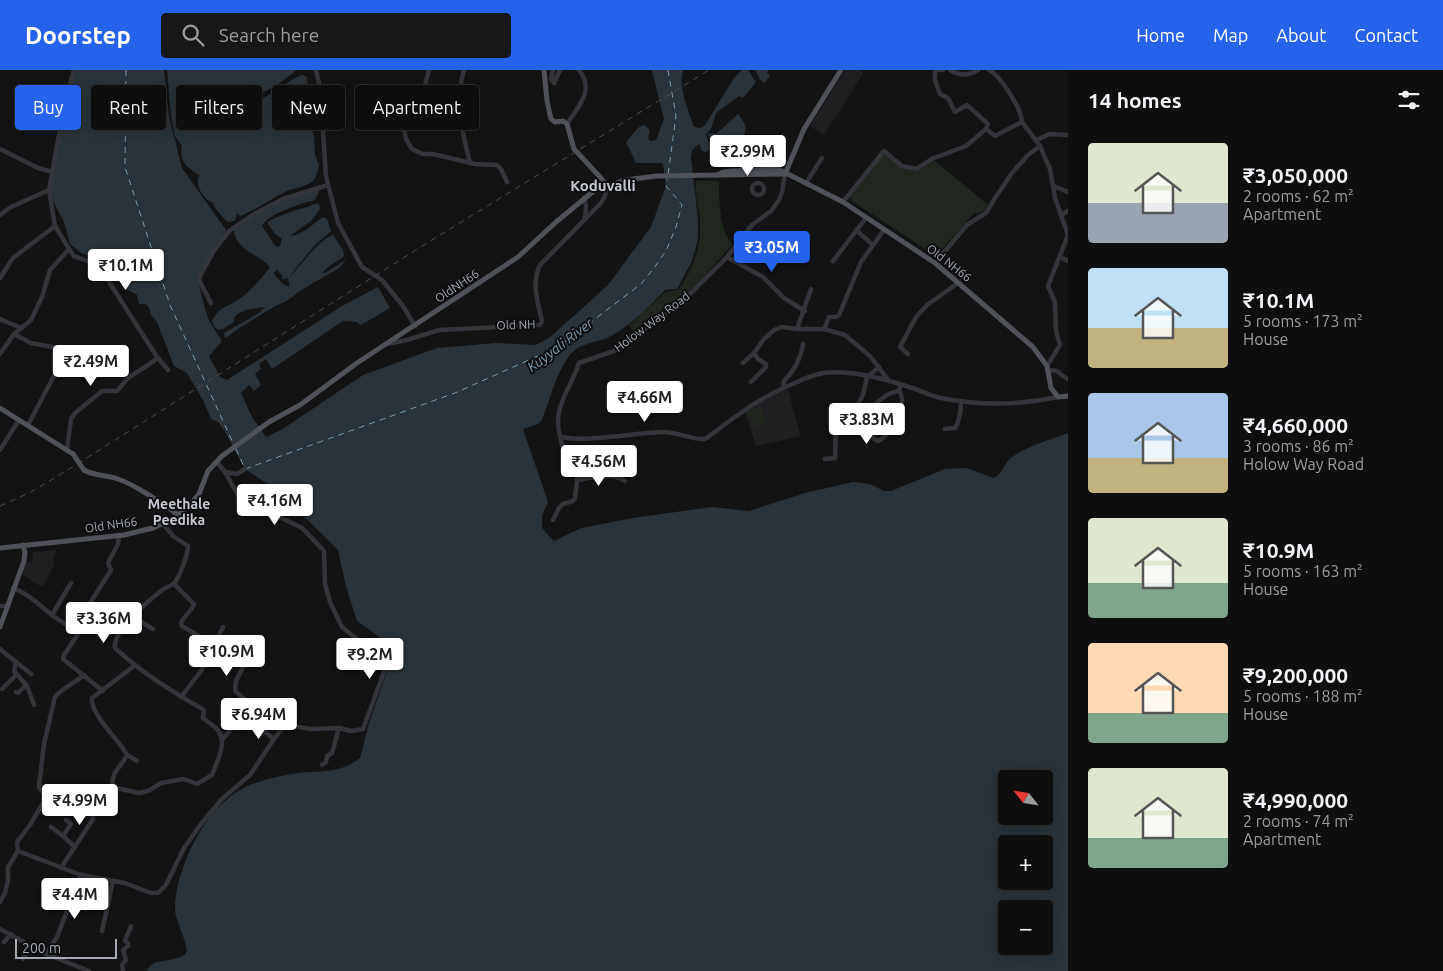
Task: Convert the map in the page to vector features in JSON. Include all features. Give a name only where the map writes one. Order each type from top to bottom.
[{"type":"main road","points":[[544,70],[551,119],[555,122],[563,121],[567,124],[574,149],[607,186]]},
{"type":"main road","points":[[785,174],[804,129],[841,70]]},
{"type":"main road","name":"Old NH66","points":[[717,175],[723,172],[778,169],[842,202],[935,263],[1033,348],[1047,369],[1052,392],[1058,397]]},
{"type":"main road","name":"Old NH66","points":[[657,176],[785,174]]},
{"type":"main road","name":"OldNH66","points":[[269,422],[300,405],[357,363],[518,257],[595,190],[625,180],[657,176]]},
{"type":"main road","points":[[1058,397],[1068,396]]},
{"type":"main road","points":[[0,408],[73,454],[88,473],[120,480],[178,515]]},
{"type":"main road","name":"Old NH66","points":[[0,548],[119,535],[153,528],[162,524],[178,515],[199,494],[208,471],[222,456],[269,422]]},
{"type":"main road","points":[[0,627],[24,561],[23,545]]},
{"type":"street","points":[[74,70],[65,102],[49,190],[55,226],[74,256],[90,262],[102,271],[157,357],[168,370]]},
{"type":"street","points":[[316,70],[320,88],[323,149],[328,184],[338,223],[362,268],[382,280],[403,306],[415,326]]},
{"type":"street","points":[[429,70],[425,85],[404,130],[406,139],[412,149],[423,154],[433,154],[470,163],[497,165],[507,182]]},
{"type":"street","points":[[464,70],[459,117],[470,163]]},
{"type":"street","points":[[553,70],[550,79],[554,83],[560,70]]},
{"type":"street","points":[[567,124],[587,91],[587,85],[579,70]]},
{"type":"street","points":[[842,202],[884,151],[902,166],[916,169],[934,158],[966,146],[986,129],[988,124],[970,106],[966,105],[960,111],[955,112],[948,98],[940,94],[935,80],[936,70],[946,70],[965,75],[972,74],[978,70]]},
{"type":"street","points":[[989,70],[1000,80],[1012,97],[1022,116],[1022,122],[1040,146],[1050,169],[1061,215],[1068,234],[1048,286],[1054,302],[1056,330],[1060,345],[1047,369],[1057,370],[1068,379]]},
{"type":"street","points":[[986,129],[995,136],[1022,122]]},
{"type":"street","points":[[1037,140],[1050,134],[1068,135]]},
{"type":"street","points":[[935,263],[967,225],[986,213],[1012,173],[1028,155],[1040,146]]},
{"type":"street","points":[[0,149],[38,168],[52,172]]},
{"type":"street","points":[[806,183],[822,158]]},
{"type":"street","points":[[761,183],[762,174]]},
{"type":"street","name":"Holow Way Road","points":[[577,480],[576,474],[564,453],[557,425],[565,391],[577,372],[580,363],[614,351],[657,321],[692,292],[726,257],[752,225],[771,211],[779,200],[785,174]]},
{"type":"street","points":[[211,302],[199,280],[215,249],[229,231],[283,198],[328,184]]},
{"type":"street","name":"Old NH","points":[[387,344],[439,330],[540,325],[542,321],[536,287],[536,272],[540,265],[601,203],[607,186]]},
{"type":"street","points":[[1053,186],[1068,192]]},
{"type":"street","points":[[0,215],[11,207],[49,190]]},
{"type":"street","points":[[584,198],[586,206],[585,220]]},
{"type":"street","points":[[1061,215],[1068,211]]},
{"type":"street","points":[[833,261],[866,218]]},
{"type":"street","points":[[0,278],[13,258],[55,226]]},
{"type":"street","points":[[856,230],[873,245]]},
{"type":"street","points":[[824,329],[829,317],[836,317],[841,312],[854,276],[884,230]]},
{"type":"street","points":[[0,354],[14,334],[29,323],[34,315],[52,267],[69,249]]},
{"type":"street","points":[[726,257],[763,277],[784,298],[805,311]]},
{"type":"street","points":[[1060,257],[1068,261]]},
{"type":"street","points":[[908,354],[900,347],[916,317],[927,305],[958,283]]},
{"type":"street","points":[[797,329],[805,311],[811,289]]},
{"type":"street","points":[[0,319],[21,328]]},
{"type":"street","points":[[743,363],[774,330],[782,327],[824,329],[845,335],[870,356],[889,381]]},
{"type":"street","points":[[14,334],[31,343],[52,347],[65,356],[28,425]]},
{"type":"street","points":[[783,387],[784,381],[799,358],[803,344]]},
{"type":"street","points":[[751,382],[766,367],[766,364],[758,359],[754,353]]},
{"type":"street","points":[[67,450],[71,419],[75,413],[102,391],[117,391],[128,378],[157,357]]},
{"type":"street","points":[[825,459],[836,458],[836,424],[846,426],[848,424],[863,395],[867,377],[879,367]]},
{"type":"street","points":[[560,436],[570,439],[663,432],[705,439],[738,413],[772,392],[823,374],[853,374],[889,381],[940,398],[961,401],[1006,404],[1058,397]]},
{"type":"street","points":[[899,390],[886,394],[878,401],[866,420],[863,428],[864,433],[878,441],[882,439],[896,420],[902,406],[902,395],[899,390],[901,384]]},
{"type":"street","points":[[945,429],[953,429],[957,425],[960,417],[961,401]]},
{"type":"street","points":[[0,450],[19,420]]},
{"type":"street","points":[[18,851],[81,876],[125,883],[151,893],[158,893],[166,885],[184,848],[201,824],[222,799],[250,775],[285,725],[311,729],[338,728],[351,732],[366,727],[370,709],[388,661],[386,654],[380,649],[364,645],[342,627],[330,602],[325,584],[324,551],[302,528],[239,497],[217,462]]},
{"type":"street","points":[[225,472],[237,474],[245,468]]},
{"type":"street","points":[[554,520],[559,508],[575,498],[577,480],[603,477],[620,478],[625,481]]},
{"type":"street","points":[[162,524],[173,536],[188,546],[187,552],[174,584],[164,588],[128,620],[114,645],[134,666],[181,698],[204,710],[203,718],[217,728],[222,740]]},
{"type":"street","points":[[74,630],[80,617],[88,608],[111,570],[108,563],[118,544],[119,535]]},
{"type":"street","points":[[52,615],[71,583]]},
{"type":"street","points":[[112,787],[139,794],[161,783],[184,779],[197,784],[212,775],[220,753],[222,740],[243,715],[248,702],[235,691],[234,687],[245,664],[215,644],[182,626],[183,618],[192,609],[194,604],[174,584]]},
{"type":"street","points":[[13,588],[36,601],[78,634],[63,659],[103,691]]},
{"type":"street","points":[[0,606],[8,606]]},
{"type":"street","points":[[134,616],[134,618],[153,629]]},
{"type":"street","points":[[181,698],[200,671],[223,627]]},
{"type":"street","points":[[0,649],[31,674]]},
{"type":"street","points":[[16,662],[14,668],[26,685],[34,705]]},
{"type":"street","points":[[134,666],[92,698],[94,709],[127,755],[137,761]]},
{"type":"street","points":[[2,689],[17,674]]},
{"type":"street","points":[[0,902],[6,893],[8,867],[18,851],[17,842],[46,798],[46,795],[39,786],[44,744],[55,697],[84,675]]},
{"type":"street","points":[[153,685],[157,681]]},
{"type":"street","points":[[16,692],[18,693],[26,685]]},
{"type":"street","points":[[243,715],[274,739]]},
{"type":"street","points":[[322,765],[326,762],[327,756],[332,753],[338,728]]},
{"type":"street","points":[[112,787],[111,779],[114,771],[124,762],[127,755]]},
{"type":"street","points":[[61,868],[93,819],[94,813],[90,809],[92,804],[112,787]]},
{"type":"street","points":[[63,836],[70,824],[66,820]]},
{"type":"street","points":[[51,827],[75,847]]},
{"type":"street","points":[[46,954],[57,937],[81,876]]},
{"type":"street","points":[[102,930],[113,881]]},
{"type":"street","points":[[123,971],[122,965],[126,960],[123,952],[128,946],[125,938],[131,926]]},
{"type":"street","points":[[0,929],[46,954],[89,971]]},
{"type":"street","points":[[4,942],[10,934]]},
{"type":"street","points":[[23,959],[31,945]]},
{"type":"shaded area","points":[[845,70],[861,70],[863,74],[824,135],[810,126]]},
{"type":"shaded area","points":[[884,154],[908,170],[920,169],[935,161],[988,205],[982,212],[974,213],[936,256],[852,201],[850,196]]},
{"type":"shaded area","points":[[696,181],[716,181],[719,183],[719,201],[723,224],[726,235],[732,245],[691,291],[637,330],[632,330],[630,325],[665,292],[679,289],[692,267],[700,234]]},
{"type":"shaded area","points":[[787,387],[801,436],[756,446],[745,411]]},
{"type":"shaded area","points":[[760,406],[763,414],[750,419],[747,412]]},
{"type":"shaded area","points":[[763,414],[766,422],[753,427],[750,420]]},
{"type":"shaded area","points":[[56,550],[53,559],[54,565],[42,587],[21,574],[26,562],[32,563],[33,552]]},
{"type":"water","name":"Kuyyali River","points":[[76,70],[164,70],[166,85],[91,85],[91,130],[166,130],[166,89],[169,117],[182,168],[226,230],[197,278],[208,319],[222,341],[209,356],[220,377],[227,380],[342,306],[378,287],[390,308],[361,325],[357,322],[343,321],[272,369],[266,359],[259,364],[261,369],[255,374],[261,385],[254,391],[249,385],[241,393],[252,417],[266,437],[281,430],[363,375],[437,348],[496,343],[535,345],[549,338],[608,285],[651,227],[666,186],[663,163],[636,163],[626,142],[639,127],[645,125],[650,131],[648,138],[650,141],[656,140],[664,119],[652,70],[683,70],[682,84],[687,106],[694,127],[701,128],[705,125],[734,78],[742,70],[748,70],[756,82],[743,98],[739,96],[716,113],[711,129],[706,134],[710,149],[706,152],[702,151],[699,144],[692,150],[691,158],[698,219],[698,239],[692,261],[677,289],[665,290],[620,331],[573,351],[560,371],[542,420],[538,424],[523,429],[548,502],[542,516],[542,528],[554,541],[581,528],[633,518],[712,507],[749,511],[805,493],[853,482],[870,484],[884,491],[891,491],[945,469],[966,468],[994,478],[1009,460],[1017,454],[1068,433],[1068,971],[146,971],[154,963],[176,958],[186,953],[186,945],[175,910],[176,896],[183,867],[204,825],[224,802],[245,787],[291,774],[327,771],[344,767],[360,758],[369,723],[391,660],[385,641],[357,621],[346,587],[338,550],[278,491],[245,469],[224,430],[218,422],[211,419],[203,400],[187,373],[174,366],[157,322],[146,304],[139,304],[137,295],[126,289],[97,260],[81,253],[70,244],[64,222],[54,203],[50,188],[62,130],[81,130],[81,85],[72,85]]},
{"type":"water","points":[[167,70],[296,70],[262,93],[262,85],[176,85],[176,130],[262,130],[262,99],[272,93],[272,130],[312,130],[314,134],[315,155],[319,165],[317,175],[308,184],[285,192],[244,215],[240,216],[237,213],[235,221],[227,222],[214,207],[213,203],[201,192],[198,183],[199,175],[184,163],[181,151],[182,146],[175,136],[171,116]]},
{"type":"water","points":[[755,70],[768,70],[767,73],[770,75],[765,83],[760,80]]},
{"type":"water","points":[[302,75],[307,77],[308,85],[285,85]]},
{"type":"water","points":[[738,114],[746,129],[739,155],[736,158],[723,155],[717,156],[714,141],[709,139],[708,133],[716,134]]},
{"type":"water","points":[[317,186],[321,187],[315,200],[278,213],[262,226],[276,247],[280,246],[282,239],[275,234],[267,222],[290,212],[317,204],[319,204],[320,209],[311,221],[290,236],[303,231],[323,217],[327,219],[331,231],[314,246],[288,278],[320,243],[333,235],[343,250],[344,256],[322,273],[327,272],[347,259],[339,268],[225,338],[224,333],[259,313],[265,307],[240,312],[234,318],[234,322],[223,329],[218,330],[214,326],[212,321],[217,313],[246,294],[270,267],[238,242],[234,229],[263,209],[306,190]],"holes":[[[277,270],[282,275],[283,280],[288,278],[290,287],[283,284],[273,273]]]},
{"type":"ferry route","points":[[126,70],[125,167],[170,305],[234,445]]},
{"type":"ferry route","points":[[668,70],[676,116],[668,175]]},
{"type":"ferry route","points":[[236,449],[245,469],[455,393],[558,347],[641,284],[666,251],[676,227],[682,205],[666,186],[667,179]]},
{"type":"railway","points":[[0,506],[31,492],[66,471],[427,243],[709,70]]},
{"type":"district","name":"Koduvalli","points":[[603,186]]},
{"type":"district","name":"Meethale Peedika","points":[[179,512]]}]
